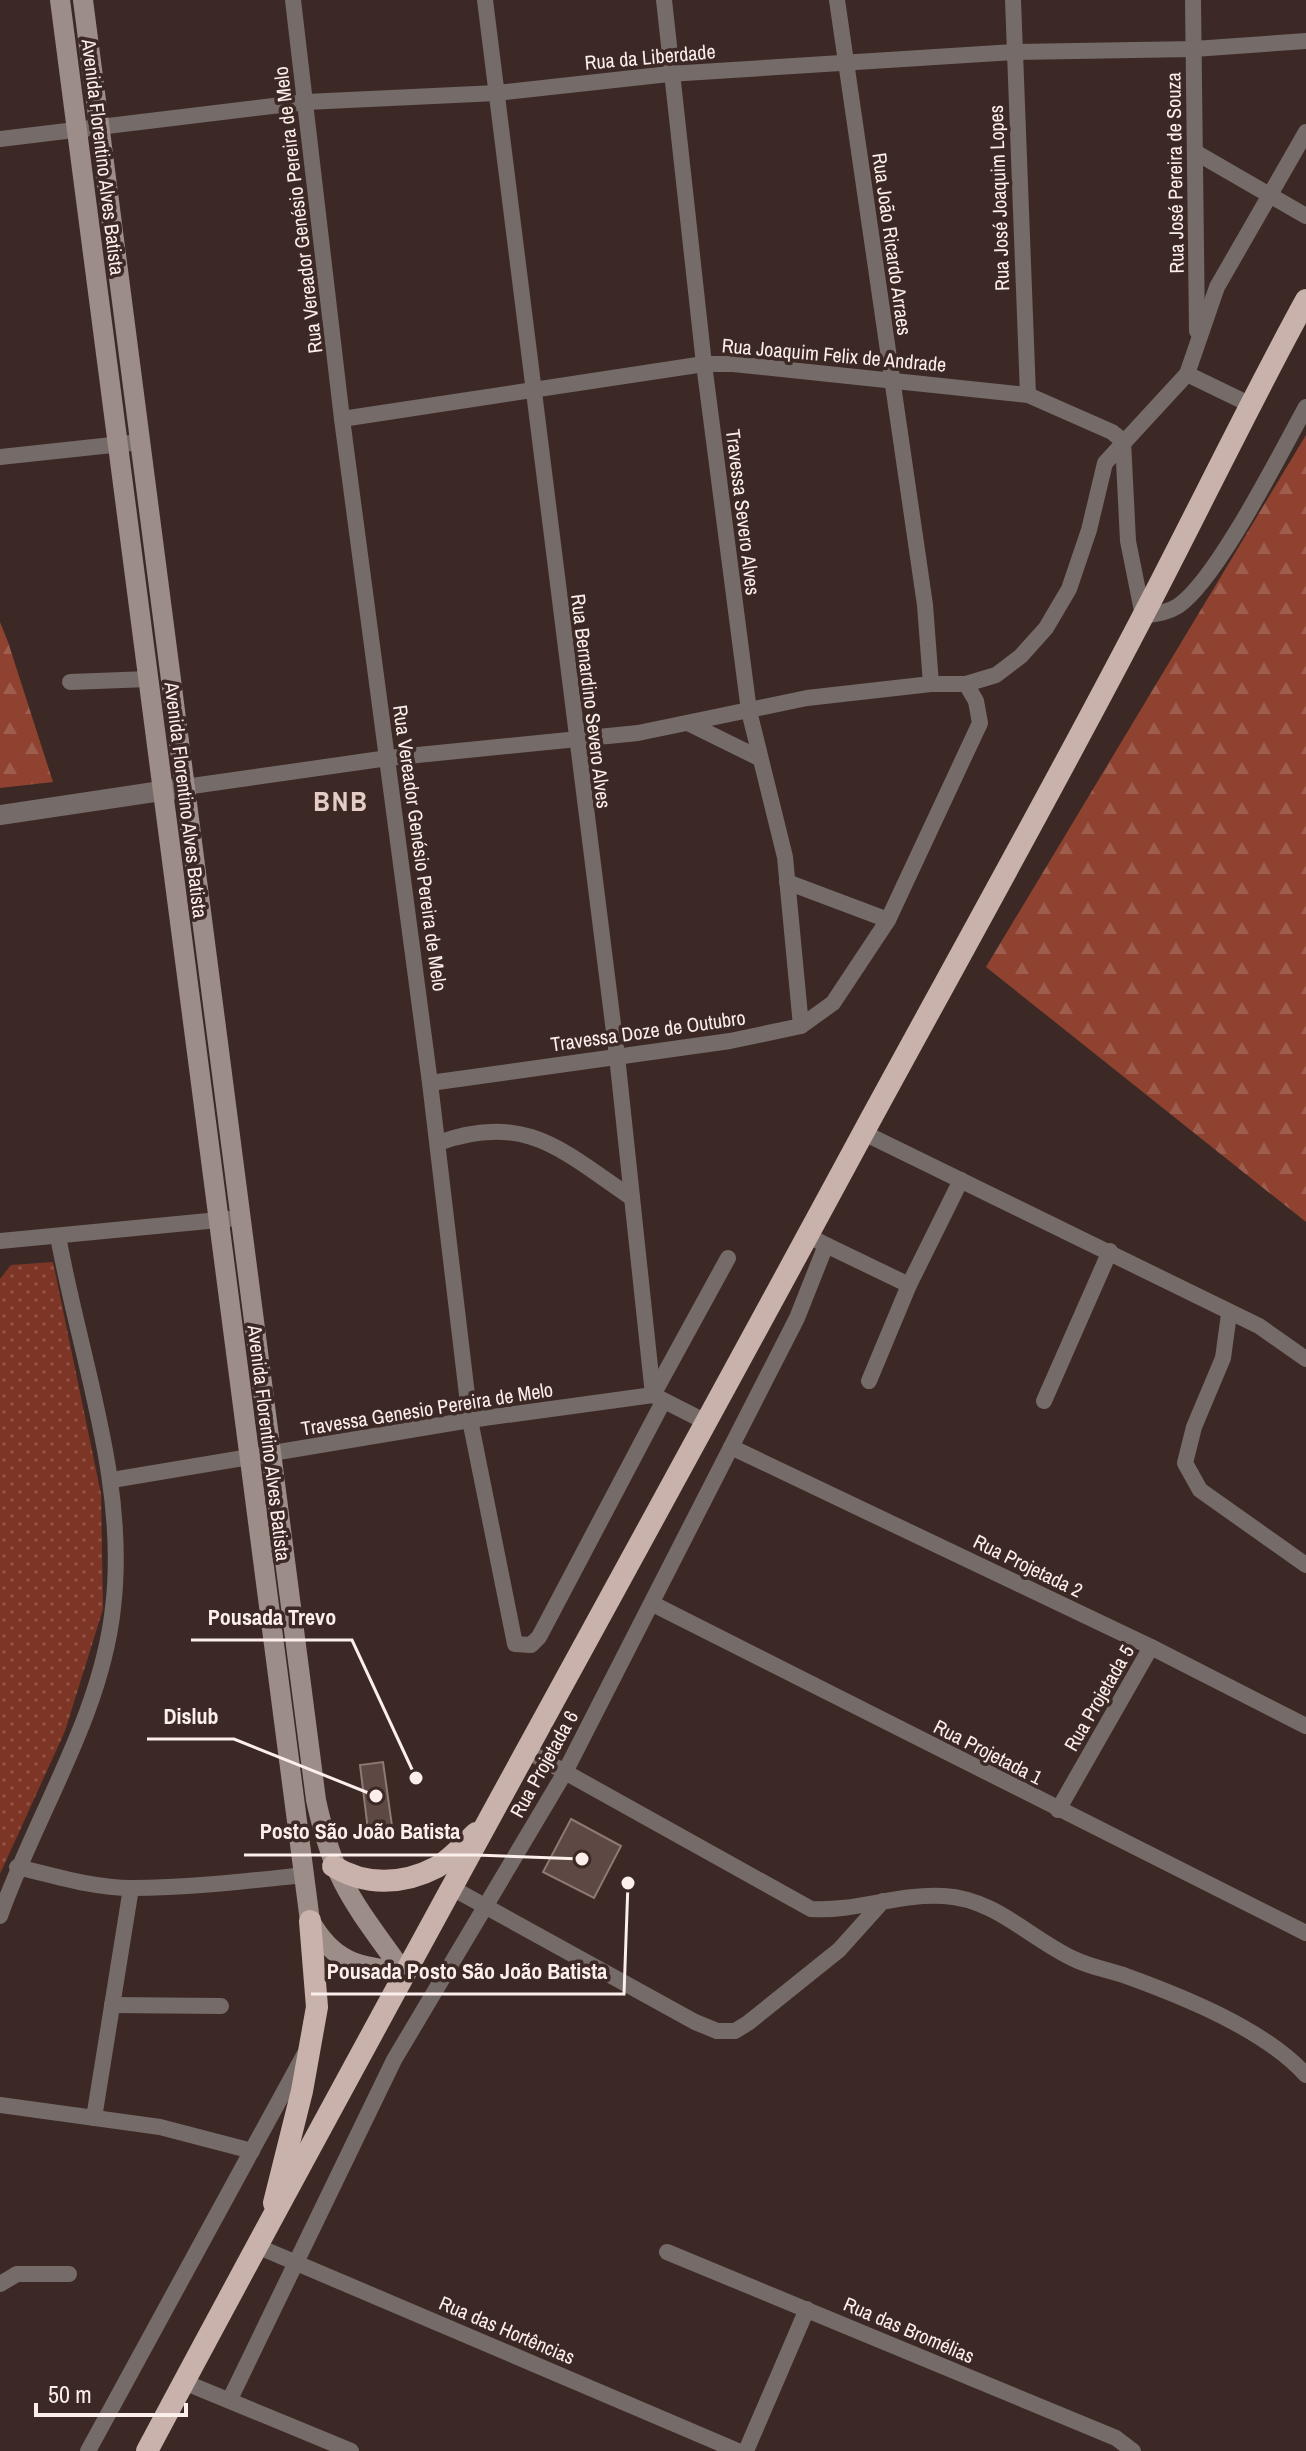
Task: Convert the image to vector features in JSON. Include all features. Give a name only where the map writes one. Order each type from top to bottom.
[{"type":"highway","points":[[147,2451],[368,2047],[403,1972],[529,1752],[704,1421],[816,1240],[864,1133],[1143,616],[1249,404],[1306,300]]},
{"type":"highway","points":[[333,1866],[351,1877],[375,1882],[401,1878],[438,1867],[489,1822]]},
{"type":"highway","points":[[262,2240],[311,2043],[317,2007],[310,1921]]},
{"type":"main road","name":"Avenida Florentino Alves Batista","points":[[60,0],[218,1220],[262,1455],[316,1800],[333,1866],[354,1906],[403,1972]]},
{"type":"main road","name":"Avenida Florentino Alves Batista","points":[[83,0],[240,1217],[295,1802],[310,1921]]},
{"type":"main road","points":[[295,1802],[316,1800]]},
{"type":"main road","points":[[310,1921],[324,1945],[348,1961],[403,1972]]},
{"type":"street","name":"Rua Vereador Genésio Pereira de Melo","points":[[293,0],[342,419],[438,1143],[470,1420],[515,1644],[531,1645],[550,1614],[658,1399]]},
{"type":"street","name":"Rua Bernardino Severo Alves","points":[[485,0],[658,1399]]},
{"type":"street","name":"Travessa Severo Alves","points":[[664,0],[669,74],[749,711],[757,757],[785,857],[801,1026]]},
{"type":"street","name":"Rua João Ricardo Arraes","points":[[837,0],[925,605],[931,684]]},
{"type":"street","name":"Rua José Joaquim Lopes","points":[[1013,0],[1028,395]]},
{"type":"street","name":"Rua José Pereira de Souza","points":[[1193,0],[1198,345]]},
{"type":"street","name":"Rua da Liberdade","points":[[0,139],[99,124],[306,102],[497,93],[669,74],[1014,52],[1194,49],[1306,41]]},
{"type":"street","points":[[0,815],[388,758],[575,740],[688,723],[807,698],[931,684],[966,684],[996,675],[1021,656],[1046,628],[1069,589],[1089,530],[1101,470],[1110,454],[1146,422],[1187,374],[1217,287],[1306,132]]},
{"type":"street","points":[[1195,152],[1306,216]]},
{"type":"street","name":"Rua Joaquim Felix de Andrade","points":[[342,419],[704,364],[802,369],[1028,395],[1112,432],[1123,441]]},
{"type":"street","points":[[1187,374],[1249,404]]},
{"type":"street","points":[[1123,441],[1128,541],[1143,616],[1165,612],[1181,604],[1200,584],[1248,510],[1306,407]]},
{"type":"street","points":[[0,457],[140,442]]},
{"type":"street","points":[[70,682],[149,679]]},
{"type":"street","name":"Travessa Doze de Outubro","points":[[430,1083],[730,1041],[801,1026],[833,1003],[888,920],[980,723],[976,701],[966,684]]},
{"type":"street","points":[[688,723],[757,757]]},
{"type":"street","points":[[787,882],[888,920]]},
{"type":"street","points":[[438,1143],[459,1136],[494,1131],[530,1134],[554,1145],[632,1198]]},
{"type":"street","points":[[864,1133],[1259,1326],[1306,1359]]},
{"type":"street","points":[[869,1381],[909,1285],[961,1180]]},
{"type":"street","points":[[0,1241],[240,1217]]},
{"type":"street","points":[[0,1916],[17,1867],[78,1733],[113,1609],[116,1543],[112,1480],[58,1236]]},
{"type":"street","points":[[816,1240],[909,1285]]},
{"type":"street","name":"Rua Projetada 6","points":[[230,2399],[394,2060],[564,1774],[653,1604],[797,1318],[816,1240]]},
{"type":"street","points":[[1044,1401],[1110,1251]]},
{"type":"street","points":[[704,1421],[658,1399],[728,1258]]},
{"type":"street","points":[[1229,1314],[1223,1358],[1194,1427],[1185,1463],[1200,1490],[1306,1565]]},
{"type":"street","name":"Travessa Genesio Pereira de Melo","points":[[112,1480],[470,1420],[658,1399]]},
{"type":"street","name":"Rua Projetada 2","points":[[731,1447],[1151,1647],[1306,1726]]},
{"type":"street","name":"Rua Projetada 1","points":[[653,1604],[1306,1933]]},
{"type":"street","name":"Rua Projetada 5","points":[[1058,1810],[1151,1647]]},
{"type":"street","points":[[529,1752],[811,1909],[832,1910],[883,1901],[945,1896],[986,1905],[1045,1944],[1078,1961],[1127,1976],[1241,2027],[1289,2056],[1306,2075]]},
{"type":"street","points":[[17,1867],[76,1882],[131,1888],[227,1884],[304,1875]]},
{"type":"street","points":[[94,2118],[131,1888]]},
{"type":"street","points":[[452,1888],[681,2015],[717,2031],[735,2031],[748,2023],[839,1950],[883,1901]]},
{"type":"street","points":[[112,2005],[221,2006]]},
{"type":"street","points":[[88,2451],[311,2043]]},
{"type":"street","points":[[0,2105],[160,2127],[252,2151]]},
{"type":"street","name":"Rua das Hortências","points":[[262,2240],[298,2262],[738,2451]]},
{"type":"street","name":"Rua das Bromélias","points":[[667,2252],[1116,2438],[1133,2451]]},
{"type":"street","points":[[0,2284],[17,2274],[69,2274]]},
{"type":"street","points":[[746,2451],[807,2309]]},
{"type":"street","points":[[184,2382],[230,2399],[325,2446],[351,2451]]},
{"type":"shaded area","points":[[53,1262],[101,1494],[103,1609],[65,1731],[0,1874],[0,1279],[11,1265]]},
{"type":"green space","points":[[1306,435],[1306,1222],[986,967]]},
{"type":"green space","points":[[0,622],[8,642],[53,782],[0,788]]},
{"type":"building","points":[[383,1762],[392,1826],[368,1830],[360,1765]]},
{"type":"building","points":[[571,1819],[621,1846],[594,1898],[543,1872]]},
{"type":"place","name":"Pousada Trevo","points":[[416,1778]]},
{"type":"place","name":"Dislub","points":[[376,1796]]},
{"type":"place","name":"Posto São João Batista","points":[[582,1859]]},
{"type":"place","name":"Pousada Posto São João Batista","points":[[628,1883]]},
{"type":"district","name":"BNB","points":[[341,801]]}]
